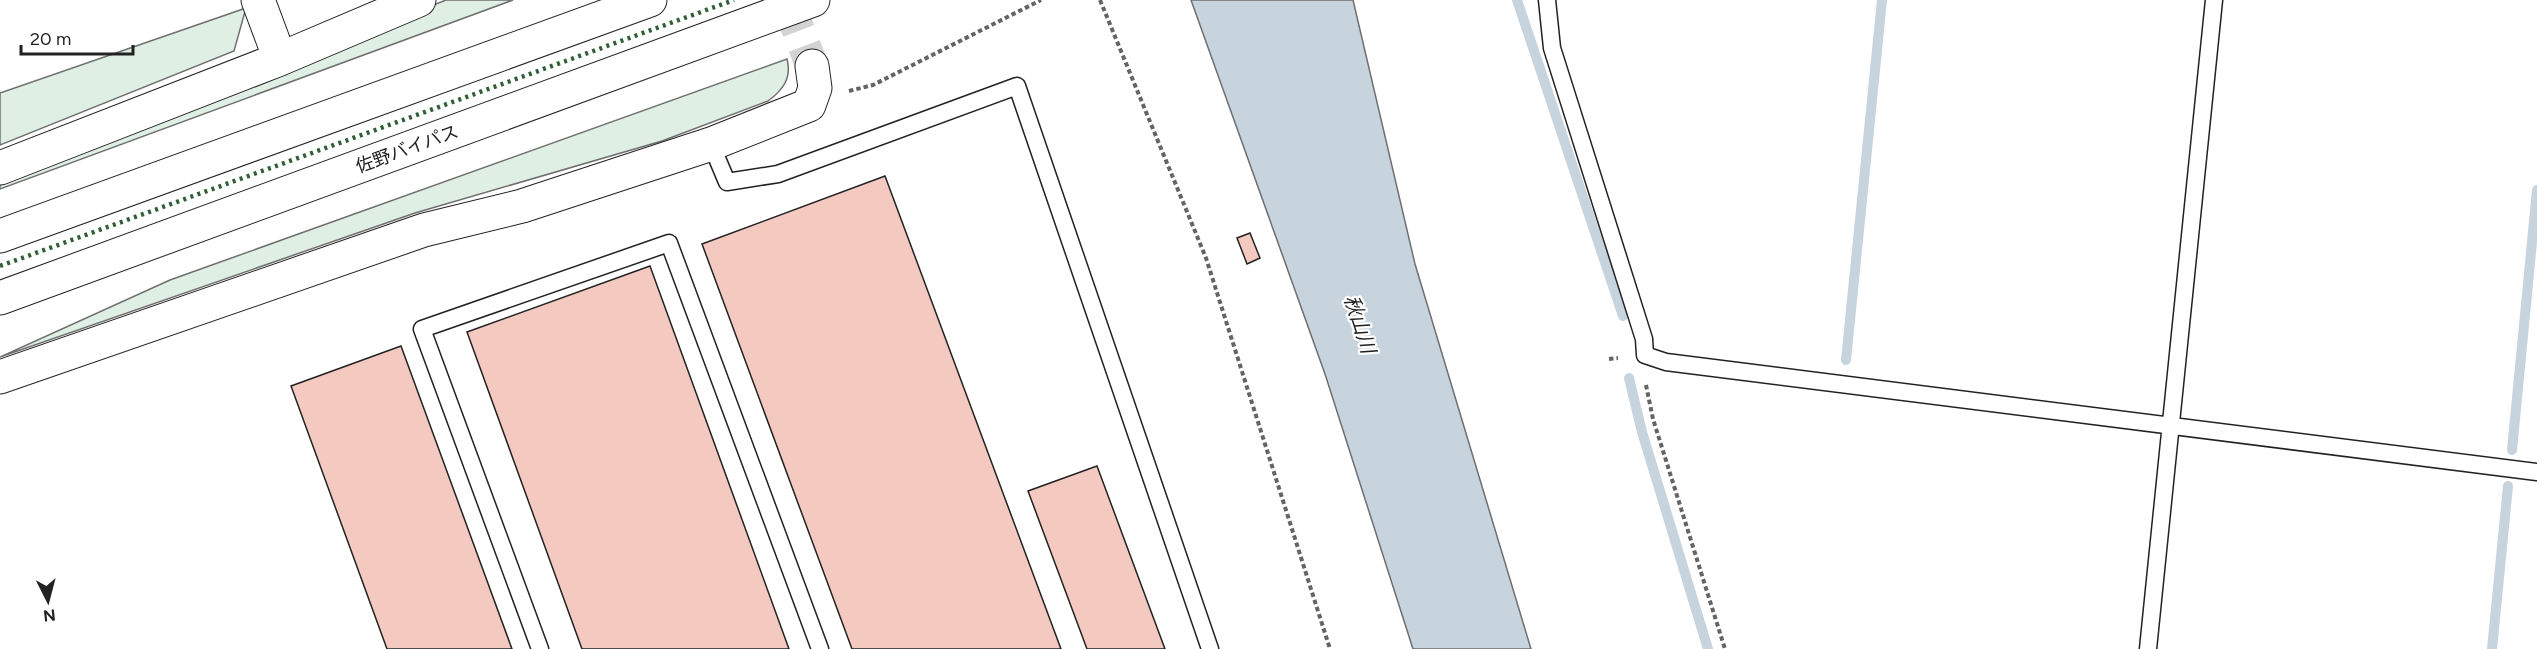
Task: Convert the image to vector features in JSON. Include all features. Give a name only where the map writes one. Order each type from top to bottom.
[{"type":"main road","points":[[258,0],[280,59]]},
{"type":"main road","points":[[0,168],[280,59],[419,0]]},
{"type":"main road","points":[[0,236],[650,0]]},
{"type":"main road","name":"佐野バイパス","points":[[0,298],[813,0]]},
{"type":"main road","points":[[0,377],[424,230],[522,206],[711,144],[809,105],[812,81]]},
{"type":"lane","points":[[1547,0],[1552,48],[1644,339],[1645,355],[1666,362],[2537,472]]},
{"type":"lane","points":[[2148,649],[2214,0]]},
{"type":"lane","points":[[711,144],[727,182],[778,174],[1017,86],[1210,649]]},
{"type":"lane","points":[[540,649],[422,329],[669,243],[820,649]]},
{"type":"path","points":[[812,81],[837,94],[873,85],[1041,0]]},
{"type":"path","points":[[1100,0],[1206,258],[1330,649]]},
{"type":"path","points":[[1645,355],[1646,387],[1653,418],[1725,649]]},
{"type":"green space","points":[[446,0],[513,0],[0,189],[0,178]]},
{"type":"green space","points":[[246,8],[234,51],[0,145],[0,93]]},
{"type":"green space","points":[[787,59],[788,72],[785,83],[768,101],[662,141],[415,213],[0,357],[170,280]]},
{"type":"water","name":"秋山川","points":[[1191,0],[1353,0],[1415,264],[1531,649],[1413,649],[1325,374]]},
{"type":"building","points":[[885,176],[1061,649],[852,649],[702,244]]},
{"type":"building","points":[[1250,233],[1260,258],[1247,264],[1237,238]]},
{"type":"building","points":[[650,266],[789,649],[582,649],[467,332]]},
{"type":"building","points":[[401,346],[512,649],[387,649],[291,386]]},
{"type":"building","points":[[1097,466],[1165,649],[1087,649],[1028,491]]},
{"type":"waterway","points":[[1517,0],[1623,316]]},
{"type":"waterway","points":[[1846,360],[1882,0]]},
{"type":"waterway","points":[[2512,450],[2537,190]]},
{"type":"waterway","points":[[1629,378],[1642,432],[1708,649]]},
{"type":"waterway","points":[[2492,649],[2508,486]]},
{"type":"tunnel","points":[[787,0],[812,66]]},
{"type":"hedge","points":[[0,266],[734,0]]}]
